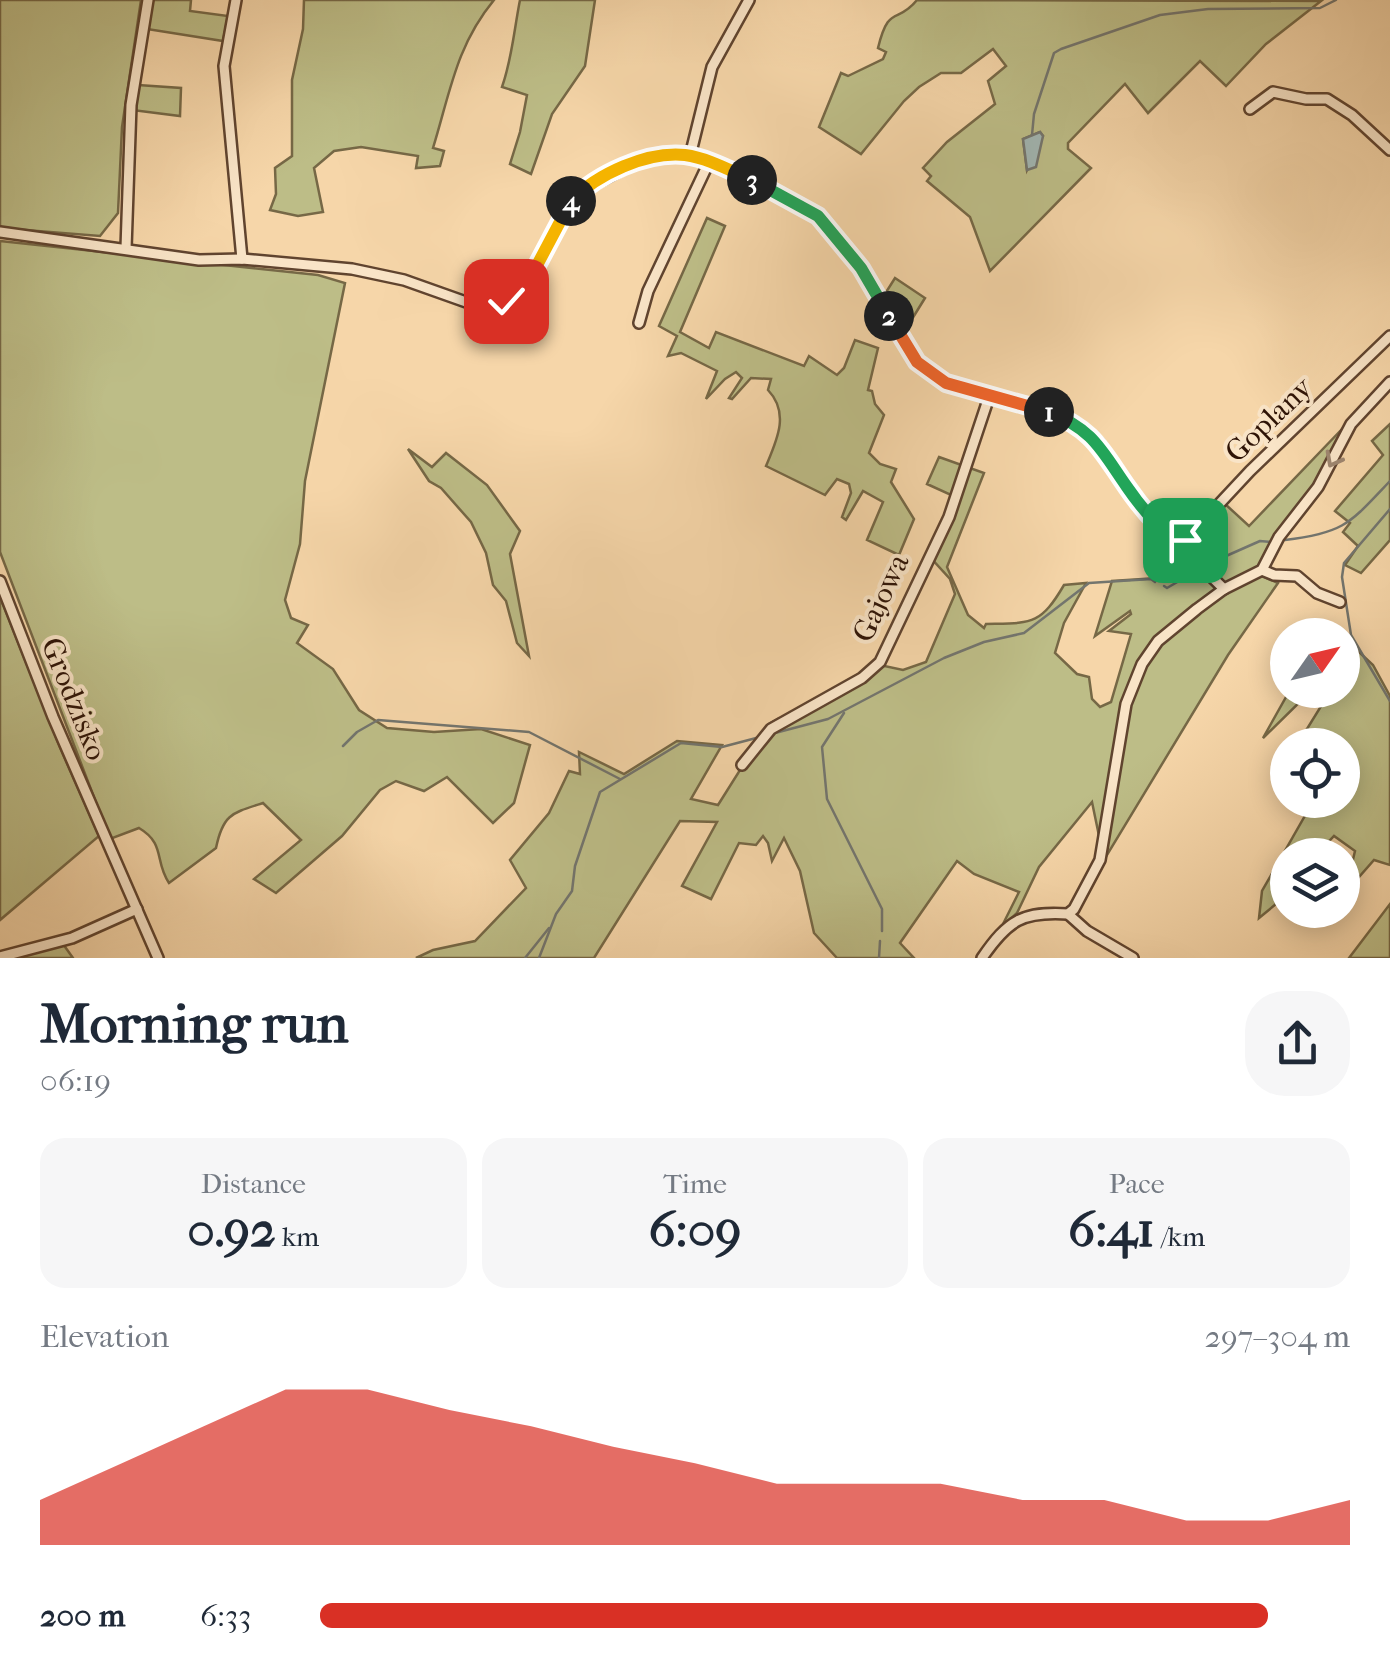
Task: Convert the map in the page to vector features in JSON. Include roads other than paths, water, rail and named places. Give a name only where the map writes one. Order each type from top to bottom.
[{"type":"street","points":[[126,248],[131,104],[148,0]]},
{"type":"street","points":[[236,0],[224,66],[242,259]]},
{"type":"street","points":[[690,156],[712,67],[749,0]]},
{"type":"street","points":[[1250,109],[1272,92],[1327,99],[1352,115],[1390,150]]},
{"type":"street","points":[[0,232],[199,260],[242,259],[352,269],[404,280],[466,302],[488,304],[506,301],[525,288],[567,207],[582,191],[642,160],[669,154],[690,156],[757,182],[818,216],[861,268],[922,367],[946,383],[1061,416],[1090,434],[1146,513],[1224,589]]},
{"type":"street","points":[[639,322],[648,291],[709,162]]},
{"type":"street","name":"Goplany","points":[[1180,546],[1258,463],[1390,336]]},
{"type":"street","points":[[1068,914],[1100,860],[1125,712],[1142,664],[1158,641],[1224,589],[1262,570],[1279,537],[1318,487],[1351,424],[1390,382]]},
{"type":"street","name":"Gajowa","points":[[742,764],[770,729],[862,678],[880,662],[949,517],[990,394]]},
{"type":"street","points":[[1262,570],[1296,576],[1317,594],[1340,602]]},
{"type":"street","name":"Grodzisko","points":[[0,581],[53,717],[158,958]]},
{"type":"street","points":[[0,958],[72,938],[138,909]]},
{"type":"street","points":[[982,958],[1002,932],[1019,918],[1033,914],[1068,914],[1087,931],[1133,958]]},
{"type":"waterway","points":[[1032,135],[1034,114],[1054,53],[1061,49],[1160,15],[1208,9],[1320,8],[1336,0]]},
{"type":"waterway","points":[[1285,540],[1321,534],[1345,524],[1390,481]]},
{"type":"waterway","points":[[1390,509],[1344,563],[1342,577],[1351,635],[1390,701]]},
{"type":"waterway","points":[[1208,564],[1260,541],[1271,542]]},
{"type":"waterway","points":[[1164,586],[1167,588],[1198,570]]},
{"type":"waterway","points":[[775,733],[828,719],[944,658],[984,642],[1024,633],[1089,583],[1151,579],[1155,582]]},
{"type":"waterway","points":[[844,713],[822,747],[827,799],[882,909],[882,931]]},
{"type":"waterway","points":[[343,746],[378,720],[529,732],[620,779]]},
{"type":"waterway","points":[[539,958],[556,914],[572,891],[575,866],[600,792],[681,743],[722,747],[760,737]]},
{"type":"waterway","points":[[525,958],[549,928]]},
{"type":"waterway","points":[[879,958],[880,941]]}]
